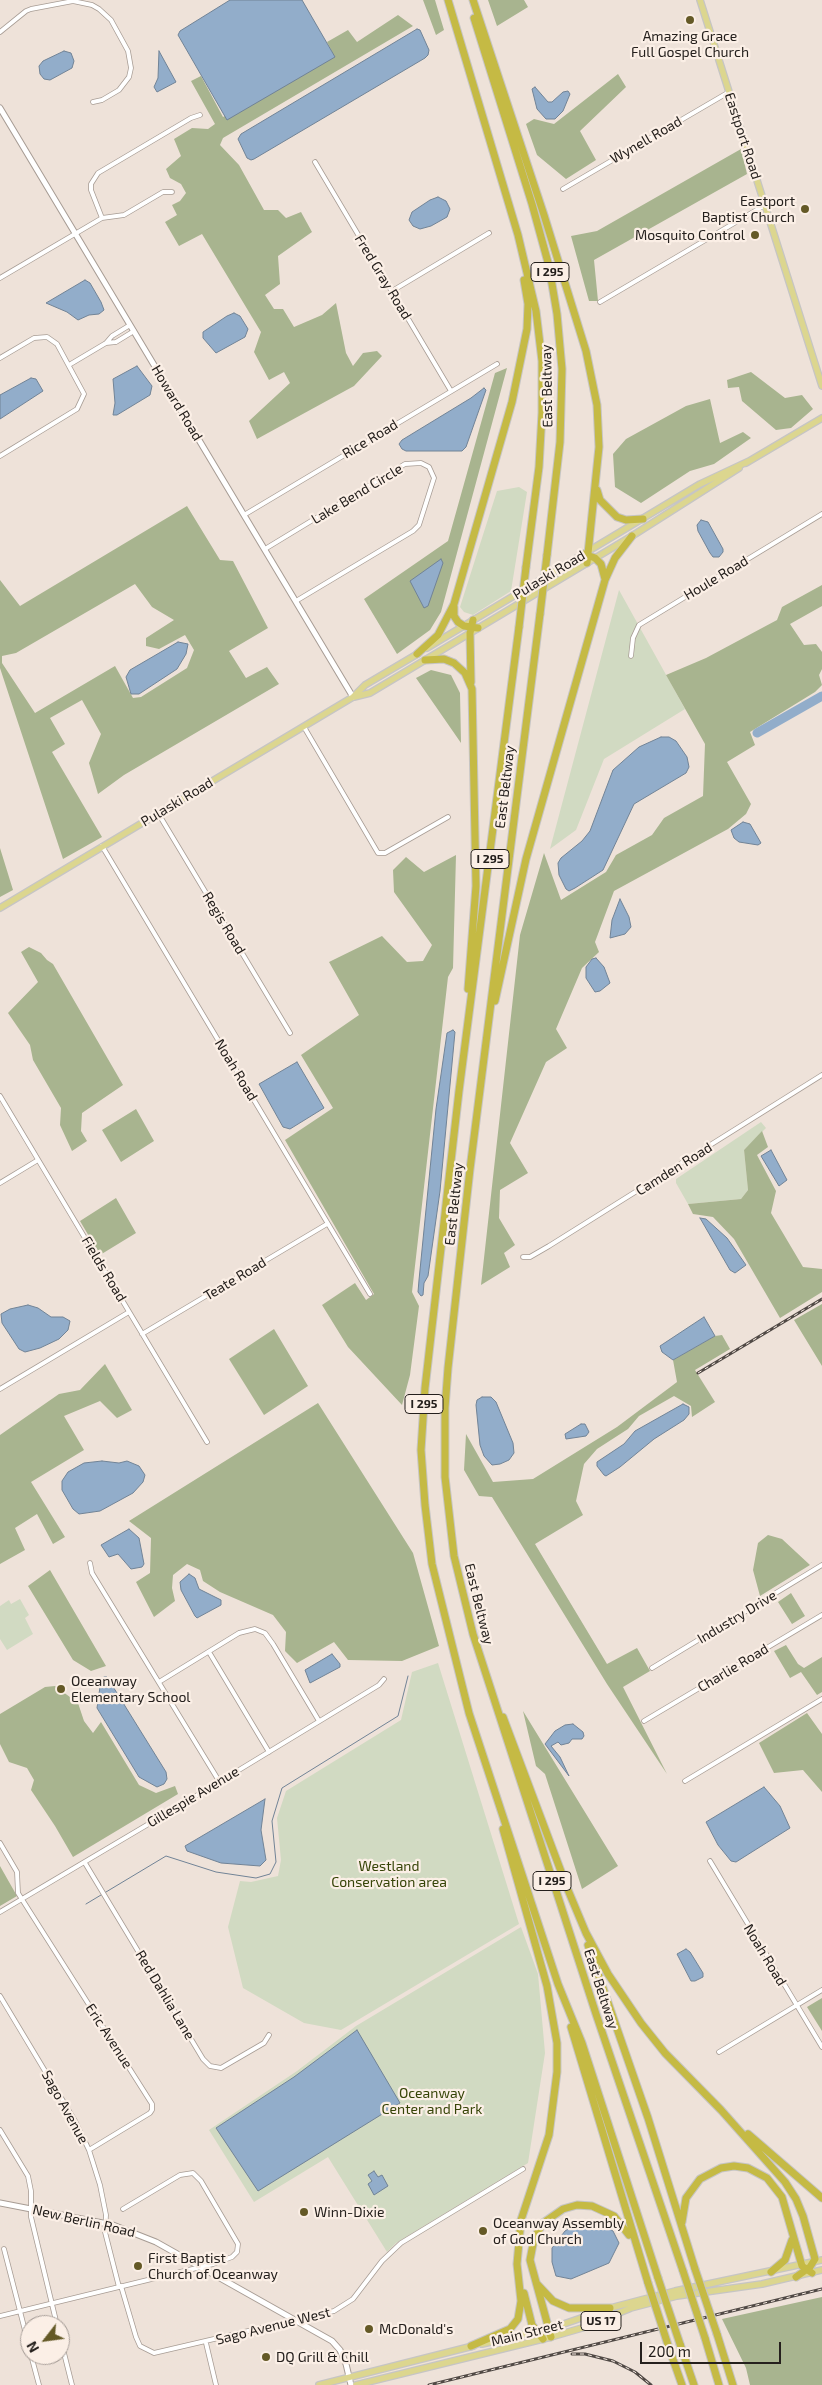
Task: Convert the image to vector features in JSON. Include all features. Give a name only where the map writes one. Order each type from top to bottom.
[{"type":"highway","name":"East Beltway","points":[[448,0],[518,235],[536,311],[542,361],[541,440],[519,627],[459,1091],[425,1388],[421,1450],[425,1505],[432,1564],[469,1713],[558,1984],[582,2043],[694,2385]]},
{"type":"highway","name":"East Beltway","points":[[468,0],[532,204],[548,266],[557,314],[562,369],[560,434],[547,555],[450,1349],[444,1431],[445,1478],[454,1556],[465,1606],[486,1678],[719,2385]]},
{"type":"highway","points":[[473,0],[544,215],[586,351],[597,405],[599,447],[588,556],[604,569],[605,580]]},
{"type":"highway","points":[[417,654],[438,635],[454,604],[512,402],[527,329],[528,304],[518,235]]},
{"type":"highway","points":[[596,487],[600,500],[616,517],[626,520],[643,519]]},
{"type":"highway","points":[[486,1043],[526,860],[605,580],[615,558],[632,536]]},
{"type":"highway","points":[[454,604],[454,616],[458,622],[471,627],[476,886],[459,1091]]},
{"type":"highway","points":[[425,660],[444,659],[454,663],[465,673],[472,689]]},
{"type":"highway","points":[[486,1678],[508,1729],[568,1890],[645,2109],[733,2385]]},
{"type":"highway","points":[[469,1713],[543,1969],[551,2002],[557,2072],[552,2121],[547,2143],[521,2220],[517,2264],[521,2301],[518,2319],[510,2330],[471,2346]]},
{"type":"highway","points":[[568,1890],[599,1958],[637,2017],[665,2053],[721,2110],[785,2182],[803,2216],[813,2248],[814,2262],[796,2276]]},
{"type":"highway","points":[[558,1984],[634,2242],[682,2385]]},
{"type":"highway","points":[[721,2110],[822,2198]]},
{"type":"highway","points":[[683,2233],[683,2208],[692,2188],[710,2172],[734,2166],[757,2172],[776,2188],[785,2208],[792,2237],[807,2269]]},
{"type":"highway","points":[[550,2337],[530,2260],[534,2239],[543,2223],[563,2209],[577,2205],[592,2206],[606,2211],[623,2225],[634,2242]]},
{"type":"highway","points":[[771,2272],[785,2260],[792,2237]]},
{"type":"highway","points":[[517,2264],[532,2325],[543,2339]]},
{"type":"highway","points":[[535,2282],[553,2301],[569,2308],[610,2308]]},
{"type":"main road","name":"Eastport Road","points":[[700,0],[822,386]]},
{"type":"main road","name":"Pulaski Road","points":[[0,908],[304,727],[353,697],[365,685],[417,654],[471,627],[588,556],[632,536],[715,485],[749,461],[822,418]]},
{"type":"main road","name":"Pulaski Road","points":[[353,697],[370,693],[425,660],[471,627],[588,556],[700,484],[749,461]]},
{"type":"main road","points":[[814,2262],[822,2260]]},
{"type":"main road","name":"Main Street","points":[[319,2385],[537,2331],[578,2320],[610,2308],[722,2280],[771,2272],[807,2269],[822,2270]]},
{"type":"main road","name":"Main Street","points":[[356,2385],[543,2339],[582,2328],[631,2308],[677,2296],[742,2288],[796,2276]]},
{"type":"street","points":[[0,32],[31,9],[73,1],[92,5],[99,9],[111,20],[128,51],[131,68],[129,77],[119,90],[102,100],[93,102]]},
{"type":"street","name":"Wynell Road","points":[[563,189],[729,92]]},
{"type":"street","name":"Howard Road","points":[[0,108],[353,697]]},
{"type":"street","points":[[102,218],[93,198],[92,184],[98,173],[191,118],[200,115]]},
{"type":"street","name":"Fred Gray Road","points":[[315,162],[451,391]]},
{"type":"street","points":[[86,183],[92,184]]},
{"type":"street","points":[[0,278],[102,218],[124,215],[163,192],[172,192]]},
{"type":"street","points":[[600,302],[765,205]]},
{"type":"street","points":[[392,291],[489,233]]},
{"type":"street","points":[[69,365],[106,343],[112,336],[130,324]]},
{"type":"street","points":[[106,343],[116,342],[134,331]]},
{"type":"street","points":[[0,358],[40,336],[52,340],[69,365],[84,394],[81,405],[0,456]]},
{"type":"street","name":"Rice Road","points":[[244,514],[497,364]]},
{"type":"street","name":"Lake Bend Circle","points":[[264,549],[406,464],[421,463],[429,467],[434,478],[419,525],[414,531],[296,601]]},
{"type":"street","name":"Houle Road","points":[[631,656],[633,638],[639,625],[822,514]]},
{"type":"street","points":[[304,727],[376,850],[382,854],[448,817]]},
{"type":"street","name":"Regis Road","points":[[158,813],[290,1033]]},
{"type":"street","name":"Noah Road","points":[[102,846],[370,1294]]},
{"type":"street","name":"Camden Road","points":[[523,1258],[549,1246],[822,1075]]},
{"type":"street","name":"Fields Road","points":[[0,1096],[207,1442]]},
{"type":"street","points":[[0,1183],[38,1160]]},
{"type":"street","name":"Teate Road","points":[[142,1334],[327,1224]]},
{"type":"street","points":[[0,1389],[129,1312]]},
{"type":"street","points":[[90,1563],[92,1573],[219,1781]]},
{"type":"street","name":"Industry Drive","points":[[652,1668],[822,1565]]},
{"type":"street","name":"Charlie Road","points":[[644,1722],[822,1615]]},
{"type":"street","points":[[159,1682],[247,1630],[255,1629],[264,1633],[319,1721]]},
{"type":"street","points":[[209,1652],[269,1752]]},
{"type":"street","name":"Gillespie Avenue","points":[[0,1912],[269,1752],[379,1685],[384,1680]]},
{"type":"street","points":[[685,1781],[822,1699]]},
{"type":"street","points":[[0,1844],[17,1872],[18,1893],[21,1899]]},
{"type":"street","name":"Noah Road","points":[[710,1861],[822,2047]]},
{"type":"street","name":"Red Dahlia Lane","points":[[85,1863],[203,2059],[210,2066],[221,2068],[264,2043],[270,2035]]},
{"type":"street","name":"Eric Avenue","points":[[21,1899],[152,2104],[150,2113],[89,2150]]},
{"type":"street","points":[[719,2052],[822,1990]]},
{"type":"street","name":"Sago Avenue","points":[[0,1996],[75,2121],[89,2150],[100,2185],[106,2215],[105,2232],[136,2337],[140,2346],[154,2353]]},
{"type":"street","points":[[0,2130],[28,2176],[31,2191],[30,2208],[54,2315]]},
{"type":"street","name":"Sago Avenue West","points":[[154,2353],[206,2343],[344,2307],[353,2299],[382,2261],[401,2243],[523,2169]]},
{"type":"street","points":[[0,2316],[225,2260],[237,2252],[238,2244],[227,2224],[201,2181],[193,2173],[180,2175],[123,2209]]},
{"type":"street","name":"New Berlin Road","points":[[0,2203],[105,2224],[139,2234],[322,2333],[336,2344],[344,2359],[351,2385]]},
{"type":"street","points":[[4,2249],[21,2315]]},
{"type":"street","points":[[206,2343],[216,2385]]},
{"type":"street","points":[[34,2365],[39,2385]]},
{"type":"street","points":[[67,2365],[72,2385]]},
{"type":"green space","points":[[423,0],[435,0],[444,30],[436,35]]},
{"type":"green space","points":[[488,0],[524,0],[528,7],[497,26]]},
{"type":"green space","points":[[398,15],[413,26],[223,138],[220,145],[239,165],[264,210],[278,210],[286,218],[301,212],[312,232],[278,256],[280,284],[265,295],[274,309],[283,309],[294,327],[322,315],[336,303],[346,353],[353,366],[363,353],[377,351],[382,356],[354,386],[257,439],[249,421],[290,383],[284,372],[269,380],[254,352],[261,332],[202,234],[179,246],[165,222],[177,215],[172,205],[180,201],[186,193],[181,184],[170,178],[166,169],[181,156],[174,139],[192,128],[208,129],[215,124],[191,81],[201,76],[223,117],[334,56],[327,42],[348,30],[357,42]]},
{"type":"green space","points":[[618,74],[626,87],[580,131],[596,160],[566,179],[537,155],[526,124],[534,119],[554,124]]},
{"type":"green space","points":[[741,149],[747,174],[594,260],[598,301],[589,301],[571,236],[597,231]]},
{"type":"green space","points":[[507,368],[441,612],[430,630],[397,654],[364,599],[448,541],[495,373]]},
{"type":"green space","points":[[751,372],[785,398],[802,395],[813,409],[791,428],[776,430],[742,401],[739,387],[728,388],[727,380]]},
{"type":"green space","points":[[710,399],[720,443],[743,432],[751,438],[714,464],[690,471],[641,503],[615,487],[613,454],[626,439],[686,406]]},
{"type":"green space","points":[[519,487],[527,492],[511,591],[473,615],[464,612],[460,607],[497,491]]},
{"type":"green space","points":[[187,506],[220,560],[233,561],[268,628],[229,651],[246,678],[267,667],[279,684],[124,775],[98,794],[89,763],[101,734],[82,700],[50,718],[65,744],[52,752],[102,837],[63,859],[0,668],[0,580],[20,606]],"holes":[[[135,584],[152,607],[174,620],[146,638],[146,646],[159,649],[185,635],[194,650],[187,668],[141,697],[133,698],[115,666],[35,713],[2,663],[2,656],[16,653]]]},
{"type":"green space","points":[[822,585],[822,606],[790,624],[804,645],[816,644],[822,652],[822,669],[819,675],[822,685],[815,692],[750,732],[755,745],[727,762],[751,804],[746,814],[728,829],[614,891],[595,942],[599,952],[582,968],[556,1029],[567,1048],[546,1062],[510,1143],[528,1173],[500,1190],[499,1218],[515,1245],[504,1253],[510,1267],[481,1285],[520,935],[544,853],[561,900],[606,872],[616,855],[652,835],[664,818],[703,796],[705,744],[666,675],[706,658],[777,620],[782,607]]},
{"type":"green space","points":[[619,590],[685,709],[604,759],[576,830],[550,849]]},
{"type":"green space","points":[[431,670],[451,675],[460,693],[461,743],[416,678]]},
{"type":"green space","points":[[0,848],[13,890],[0,897]]},
{"type":"green space","points":[[456,855],[453,968],[448,977],[412,1292],[419,1306],[410,1375],[402,1405],[348,1347],[322,1305],[355,1283],[366,1300],[374,1294],[285,1140],[333,1108],[301,1055],[359,1015],[329,962],[382,936],[407,962],[423,961],[432,945],[394,892],[393,870],[406,857],[424,872]]},
{"type":"green space","points":[[29,947],[41,953],[53,964],[123,1085],[82,1113],[81,1131],[87,1141],[72,1151],[60,1125],[61,1108],[33,1060],[30,1045],[8,1013],[38,982],[21,952]]},
{"type":"green space","points":[[136,1109],[154,1141],[121,1162],[102,1130]]},
{"type":"green space","points":[[761,1122],[766,1128],[744,1150],[748,1190],[741,1199],[688,1204],[676,1183],[676,1179]]},
{"type":"green space","points":[[762,1131],[768,1147],[757,1155],[776,1191],[771,1213],[803,1267],[822,1269],[822,1292],[780,1318],[734,1239],[713,1217],[693,1214],[688,1204],[741,1199],[748,1190],[744,1150]]},
{"type":"green space","points":[[116,1198],[136,1233],[100,1255],[80,1221]]},
{"type":"green space","points":[[822,1304],[822,1366],[794,1320]]},
{"type":"green space","points":[[274,1329],[308,1386],[264,1415],[229,1359]]},
{"type":"green space","points":[[722,1335],[730,1349],[695,1370],[715,1402],[692,1417],[691,1406],[674,1396],[639,1416],[628,1429],[597,1449],[584,1464],[576,1501],[583,1515],[535,1544],[607,1664],[637,1648],[650,1671],[623,1687],[667,1774],[607,1684],[492,1497],[479,1496],[464,1470],[466,1434],[493,1482],[533,1479],[617,1427],[677,1382],[673,1360],[715,1336]]},
{"type":"green space","points":[[105,1364],[132,1410],[117,1418],[100,1401],[64,1416],[84,1450],[31,1482],[65,1537],[53,1544],[37,1514],[15,1528],[25,1550],[0,1564],[0,1435],[59,1394],[80,1390]]},
{"type":"green space","points":[[318,1403],[413,1553],[439,1646],[402,1661],[348,1660],[334,1642],[297,1663],[285,1651],[286,1632],[273,1615],[220,1592],[203,1581],[200,1570],[187,1564],[173,1575],[172,1588],[175,1601],[154,1617],[136,1582],[150,1573],[151,1538],[129,1521]]},
{"type":"green space","points":[[768,1535],[782,1539],[810,1565],[760,1596],[753,1570],[758,1543]]},
{"type":"green space","points":[[50,1570],[106,1666],[91,1671],[73,1660],[28,1586]]},
{"type":"green space","points":[[791,1593],[805,1616],[792,1624],[778,1602]]},
{"type":"green space","points":[[20,1599],[29,1615],[25,1618],[33,1634],[7,1650],[0,1639],[0,1606],[9,1600],[11,1604]]},
{"type":"green space","points":[[786,1645],[798,1664],[804,1668],[822,1657],[822,1692],[817,1695],[801,1672],[790,1678],[774,1651]]},
{"type":"green space","name":"Westland Conservation area","points":[[438,1663],[519,1924],[341,2030],[304,2023],[243,1988],[228,1927],[240,1881],[251,1882],[278,1876],[281,1860],[277,1818],[286,1791],[401,1720],[412,1672]]},
{"type":"green space","points":[[55,1686],[78,1703],[84,1721],[93,1733],[101,1722],[139,1785],[156,1793],[175,1786],[178,1794],[73,1857],[31,1790],[34,1780],[27,1768],[9,1762],[0,1744],[0,1714],[45,1687]]},
{"type":"green space","points":[[523,1711],[618,1866],[582,1889],[545,1774],[536,1766]]},
{"type":"green space","points":[[807,1713],[822,1734],[822,1792],[803,1770],[774,1773],[759,1743]]},
{"type":"green space","points":[[0,1866],[17,1896],[0,1906]]},
{"type":"green space","name":"Oceanway Center and Park","points":[[521,1927],[538,1974],[545,2053],[528,2163],[396,2243],[387,2252],[328,2157],[254,2202],[209,2130],[297,2071],[356,2026]]},
{"type":"green space","points":[[822,1998],[822,2031],[807,2007]]},
{"type":"green space","points":[[822,2297],[822,2385],[750,2385],[746,2368],[722,2319]]},
{"type":"water","points":[[230,0],[302,0],[335,57],[227,120],[178,35],[180,31]]},
{"type":"water","points":[[417,29],[420,30],[429,50],[425,58],[254,159],[247,158],[238,139],[241,134]]},
{"type":"water","points":[[64,51],[71,53],[74,61],[72,68],[50,80],[44,79],[40,74],[39,66],[43,61]]},
{"type":"water","points":[[159,51],[176,82],[157,92],[154,87],[158,78]]},
{"type":"water","points":[[535,87],[548,102],[552,102],[563,92],[568,91],[570,94],[563,111],[555,119],[546,119],[537,109],[532,89]]},
{"type":"water","points":[[438,197],[446,201],[450,209],[447,217],[431,226],[420,229],[413,226],[409,220],[412,212]]},
{"type":"water","points":[[85,280],[90,283],[101,302],[104,310],[99,314],[89,315],[78,320],[67,312],[46,303]]},
{"type":"water","points":[[234,313],[240,316],[248,329],[245,337],[216,353],[203,338],[203,332]]},
{"type":"water","points":[[137,366],[152,386],[150,395],[117,415],[113,415],[115,403],[113,379]]},
{"type":"water","points":[[31,378],[36,379],[43,391],[0,419],[0,395]]},
{"type":"water","points":[[484,388],[486,390],[466,447],[462,451],[406,451],[402,449],[399,444],[402,440]]},
{"type":"water","points":[[701,520],[708,522],[723,549],[719,557],[713,557],[698,531],[697,525]]},
{"type":"water","points":[[441,559],[443,563],[428,606],[424,608],[410,581]]},
{"type":"water","points":[[178,642],[188,644],[186,654],[177,669],[139,694],[131,694],[126,677],[130,670]]},
{"type":"water","points":[[661,737],[669,737],[676,741],[687,757],[689,767],[686,773],[634,804],[603,870],[569,891],[559,875],[558,863],[590,831],[613,770],[639,747]]},
{"type":"water","points":[[743,822],[750,824],[761,843],[758,845],[739,842],[734,838],[731,830]]},
{"type":"water","points":[[620,899],[629,917],[631,927],[625,934],[610,938],[612,920]]},
{"type":"water","points":[[596,958],[604,967],[610,983],[600,991],[595,992],[586,978],[586,967],[592,959]]},
{"type":"water","points":[[453,1030],[455,1032],[440,1191],[428,1276],[424,1283],[423,1295],[421,1296],[418,1292],[436,1109],[447,1033]]},
{"type":"water","points":[[297,1062],[324,1108],[290,1129],[283,1127],[259,1084]]},
{"type":"water","points":[[771,1150],[787,1180],[779,1186],[761,1156]]},
{"type":"water","points":[[700,1218],[706,1219],[727,1238],[746,1265],[735,1273],[730,1270]]},
{"type":"water","points":[[28,1305],[38,1308],[51,1317],[63,1317],[70,1321],[68,1330],[59,1339],[40,1348],[25,1352],[19,1349],[2,1323],[1,1314],[10,1309]]},
{"type":"water","points":[[704,1317],[715,1336],[673,1360],[662,1352],[660,1346]]},
{"type":"water","points":[[482,1397],[491,1397],[496,1402],[513,1443],[514,1453],[509,1460],[500,1464],[492,1465],[484,1456],[480,1445],[476,1405],[477,1400]]},
{"type":"water","points":[[683,1404],[689,1407],[689,1414],[684,1420],[654,1439],[620,1467],[606,1476],[604,1475],[597,1466],[597,1462],[624,1444],[635,1431]]},
{"type":"water","points":[[581,1424],[585,1424],[589,1432],[586,1436],[566,1439],[565,1434]]},
{"type":"water","points":[[102,1461],[119,1463],[127,1461],[139,1466],[145,1475],[143,1482],[133,1493],[100,1511],[79,1514],[73,1509],[62,1490],[62,1481],[68,1472],[84,1463]]},
{"type":"water","points":[[129,1529],[139,1538],[144,1564],[142,1567],[131,1569],[118,1554],[109,1557],[101,1545]]},
{"type":"water","points":[[189,1574],[195,1578],[199,1589],[221,1600],[221,1605],[197,1618],[181,1590],[180,1582]]},
{"type":"water","points":[[332,1654],[340,1664],[340,1667],[310,1683],[305,1670]]},
{"type":"water","points":[[107,1677],[166,1772],[167,1779],[164,1784],[157,1787],[139,1777],[97,1708],[101,1680]]},
{"type":"water","points":[[573,1724],[583,1732],[584,1736],[582,1739],[572,1739],[569,1743],[561,1745],[558,1742],[551,1746],[560,1757],[569,1776],[545,1744],[555,1731],[565,1725]]},
{"type":"water","points":[[764,1787],[780,1806],[790,1828],[736,1862],[731,1861],[718,1845],[706,1822]]},
{"type":"water","points":[[265,1799],[261,1830],[266,1860],[260,1866],[221,1863],[187,1851],[185,1846]]},
{"type":"water","points":[[686,1949],[690,1952],[703,1973],[703,1977],[695,1981],[691,1981],[677,1954]]},
{"type":"water","points":[[357,2030],[400,2103],[258,2191],[216,2128],[294,2077]]},
{"type":"water","points":[[374,2171],[378,2177],[382,2175],[388,2186],[374,2195],[368,2184],[372,2181],[368,2175]]},
{"type":"water","points":[[594,2220],[613,2231],[619,2243],[609,2263],[571,2279],[556,2276],[552,2262],[552,2248],[565,2231],[577,2224]]},
{"type":"waterway","points":[[757,733],[822,696]]},
{"type":"waterway","points":[[86,1904],[166,1856],[216,1872],[256,1878],[270,1874],[276,1862],[272,1821],[282,1788],[398,1716],[408,1676]]},
{"type":"railway","points":[[698,1373],[822,1299]]},
{"type":"railway","points":[[429,2385],[822,2289]]},
{"type":"railway","points":[[572,2354],[585,2354],[613,2361],[635,2372],[651,2385]]},
{"type":"place","name":"Amazing Grace Full Gospel Church","points":[[690,20]]},
{"type":"place","name":"Eastport Baptist Church","points":[[805,209]]},
{"type":"place","name":"Mosquito Control","points":[[755,235]]},
{"type":"place","name":"Oceanway Elementary School","points":[[61,1689]]},
{"type":"place","name":"Winn-Dixie","points":[[304,2212]]},
{"type":"place","name":"Oceanway Assembly of God Church","points":[[483,2231]]},
{"type":"place","name":"First Baptist Church of Oceanway","points":[[138,2266]]},
{"type":"place","name":"McDonald's","points":[[369,2329]]},
{"type":"place","name":"DQ Grill & Chill","points":[[266,2357]]}]
